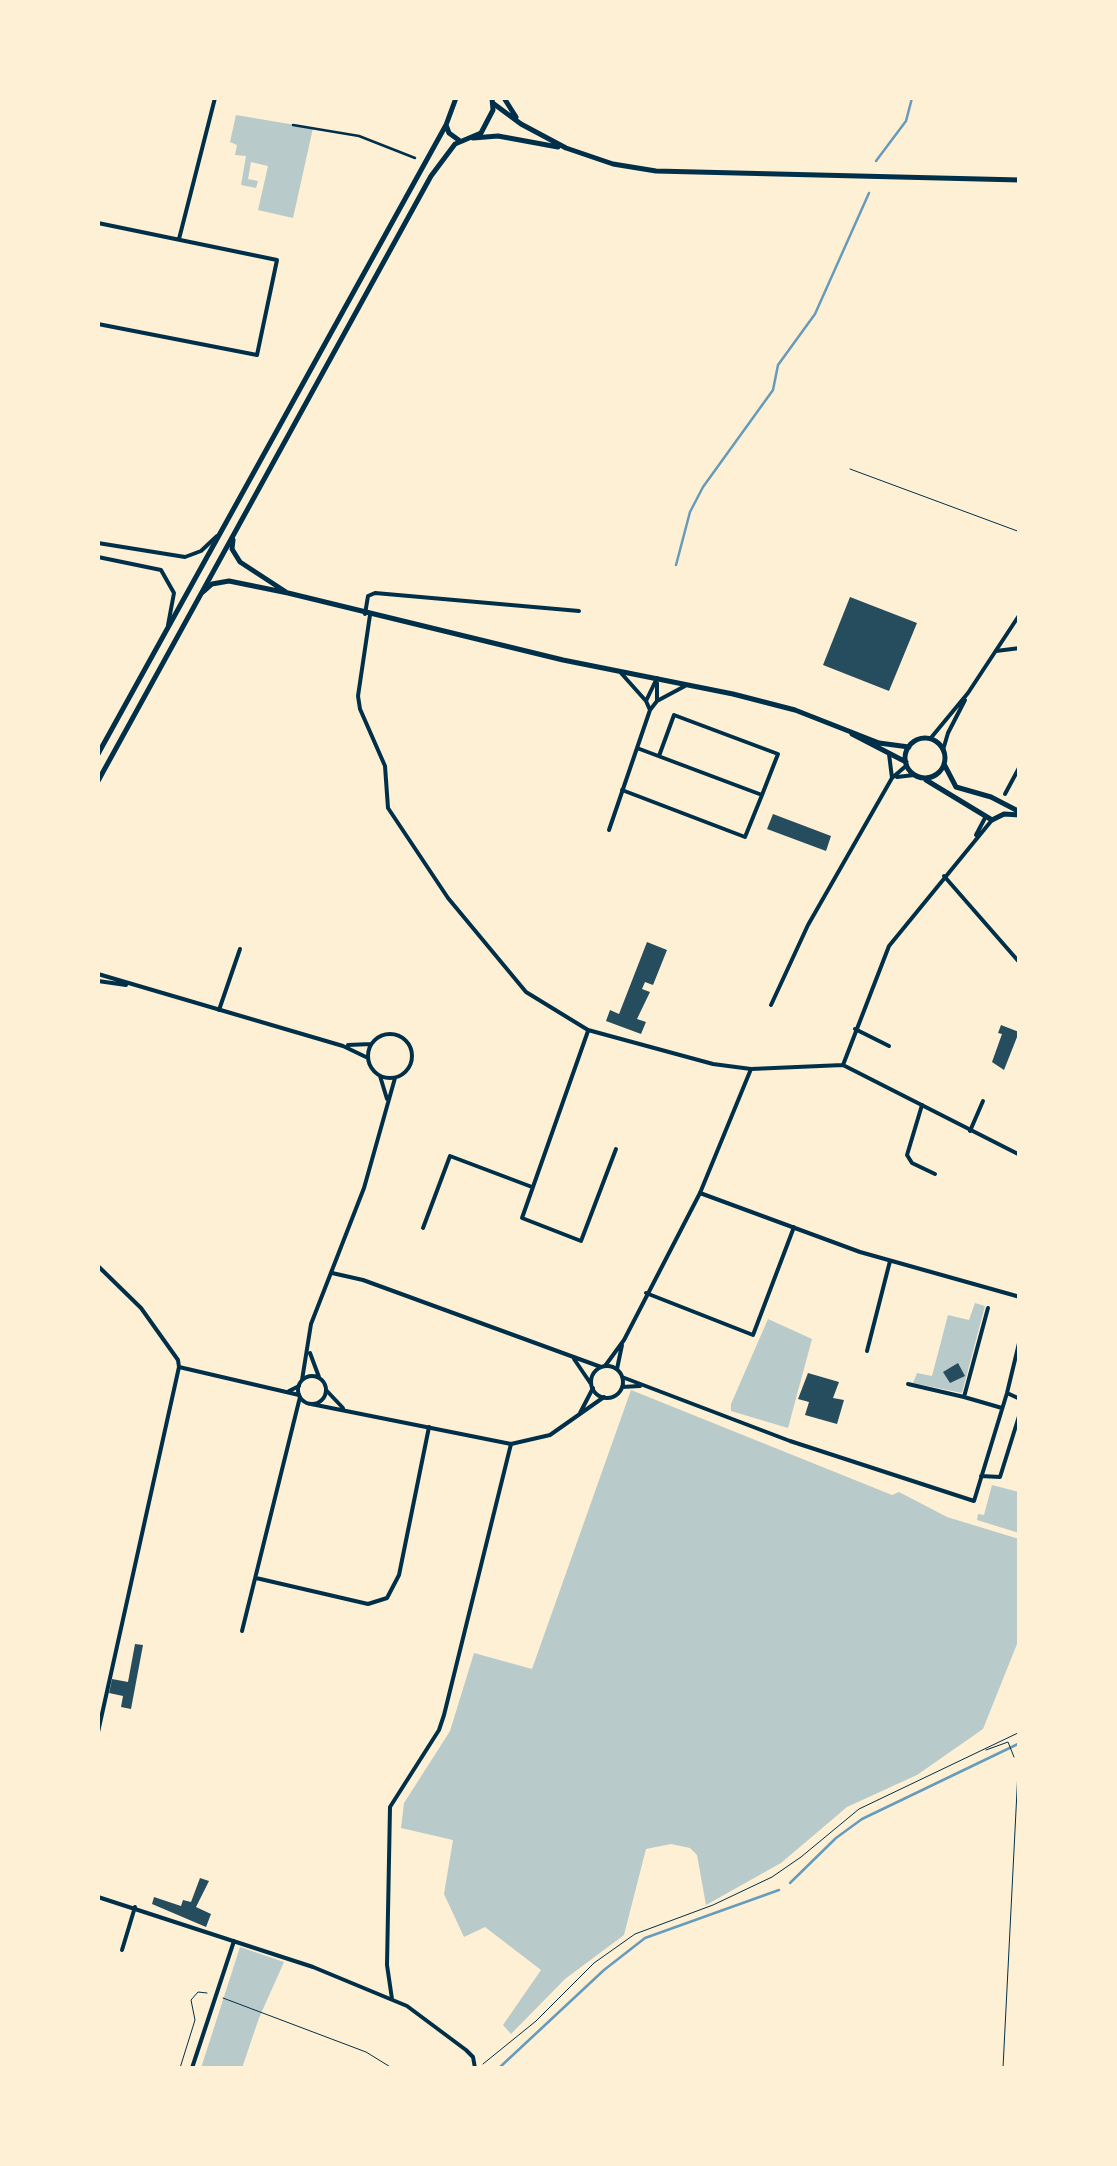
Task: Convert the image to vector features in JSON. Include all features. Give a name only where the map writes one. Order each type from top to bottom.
[{"type":"main road","points":[[98,754],[446,125],[454,98]]},
{"type":"main road","points":[[504,98],[521,124]]},
{"type":"main road","points":[[473,138],[486,125],[493,101],[521,124],[566,148]]},
{"type":"main road","points":[[446,125],[449,133],[460,141]]},
{"type":"main road","points":[[98,781],[432,176],[446,153],[460,141],[498,136],[656,171],[1020,180]]},
{"type":"main road","points":[[236,527],[232,549],[240,562],[288,593]]},
{"type":"main road","points":[[198,598],[219,581],[288,593],[795,710],[879,742],[909,747]]},
{"type":"main road","points":[[841,727],[906,764],[914,775],[991,818],[1020,813]]},
{"type":"main road","points":[[906,764],[909,747],[918,740],[930,740],[943,750],[944,764],[956,788],[998,800],[1020,813]]},
{"type":"main road","points":[[924,778],[936,774],[944,764]]},
{"type":"main road","points":[[991,818],[1001,809],[998,800]]},
{"type":"street","points":[[179,240],[216,98]]},
{"type":"street","points":[[293,125],[359,136],[415,158]]},
{"type":"street","points":[[98,223],[277,260],[257,355],[98,324]]},
{"type":"street","points":[[98,544],[184,556],[201,550],[220,532]]},
{"type":"street","points":[[98,558],[161,570],[174,593],[168,625]]},
{"type":"street","points":[[579,611],[375,593],[368,596],[358,696],[386,766],[388,808],[439,885],[513,978],[541,1003],[588,1030],[712,1064],[751,1069],[842,1065],[1020,1155]]},
{"type":"street","points":[[943,750],[968,694],[1018,617]]},
{"type":"street","points":[[996,650],[1020,648]]},
{"type":"street","points":[[617,670],[650,710]]},
{"type":"street","points":[[646,701],[657,678]]},
{"type":"street","points":[[657,678],[657,701]]},
{"type":"street","points":[[608,830],[650,710],[657,701],[688,684]]},
{"type":"street","points":[[930,740],[968,694]]},
{"type":"street","points":[[622,790],[745,837],[778,754],[674,715],[659,756]]},
{"type":"street","points":[[637,748],[762,795]]},
{"type":"street","points":[[889,754],[892,778]]},
{"type":"street","points":[[771,1005],[808,925],[892,778],[906,764]]},
{"type":"street","points":[[1005,794],[1020,766]]},
{"type":"street","points":[[892,778],[914,775]]},
{"type":"street","points":[[842,1065],[889,946],[991,818]]},
{"type":"street","points":[[944,876],[1020,962]]},
{"type":"street","points":[[219,1010],[240,949]]},
{"type":"street","points":[[98,978],[343,1046],[368,1058],[380,1076],[387,1100]]},
{"type":"street","points":[[588,1030],[522,1218],[581,1241],[616,1149]]},
{"type":"street","points":[[854,1030],[889,1046]]},
{"type":"street","points":[[304,1399],[300,1383],[311,1324],[368,1174],[395,1078],[411,1064],[408,1044],[390,1034],[371,1044],[343,1046]]},
{"type":"street","points":[[368,1058],[371,1044]]},
{"type":"street","points":[[180,1367],[289,1392],[347,1411],[511,1444],[550,1435],[622,1387],[617,1369],[624,1340],[700,1193],[751,1069]]},
{"type":"street","points":[[380,1076],[395,1078]]},
{"type":"street","points":[[970,1131],[983,1102]]},
{"type":"street","points":[[922,1105],[907,1155],[912,1163],[936,1174]]},
{"type":"street","points":[[423,1228],[450,1156],[532,1187]]},
{"type":"street","points":[[700,1193],[890,1261],[1020,1297]]},
{"type":"street","points":[[646,1294],[753,1334],[794,1226]]},
{"type":"street","points":[[866,1351],[890,1261]]},
{"type":"street","points":[[98,1266],[142,1308],[180,1367],[98,1732]]},
{"type":"street","points":[[332,1273],[363,1280],[574,1359],[617,1369]]},
{"type":"street","points":[[964,1397],[988,1308]]},
{"type":"street","points":[[622,1378],[790,1441],[974,1501],[1020,1339]]},
{"type":"street","points":[[578,1417],[592,1386],[592,1376],[624,1340]]},
{"type":"street","points":[[308,1348],[319,1378],[347,1411]]},
{"type":"street","points":[[574,1359],[604,1397]]},
{"type":"street","points":[[289,1392],[310,1376],[319,1378]]},
{"type":"street","points":[[908,1384],[1002,1408]]},
{"type":"street","points":[[622,1387],[645,1386]]},
{"type":"street","points":[[242,1631],[298,1406],[304,1399],[323,1398],[326,1389]]},
{"type":"street","points":[[1007,1393],[1020,1399]]},
{"type":"street","points":[[981,1476],[1000,1477],[1020,1412]]},
{"type":"street","points":[[256,1578],[368,1604],[386,1598],[399,1575],[428,1427]]},
{"type":"street","points":[[392,1999],[387,1965],[390,1807],[439,1730],[444,1715],[511,1444]]},
{"type":"street","points":[[98,1896],[313,1967],[408,2006],[466,2050],[473,2057],[475,2068]]},
{"type":"street","points":[[122,1950],[135,1907]]},
{"type":"street","points":[[192,2068],[234,1941]]},
{"type":"lane","points":[[850,469],[1020,532]]},
{"type":"path","points":[[482,2065],[622,1942],[647,1927],[714,1905],[772,1877],[859,1809],[1020,1732]]},
{"type":"path","points":[[983,1748],[1008,1742],[1014,1757]]},
{"type":"path","points":[[1002,2068],[1018,1770]]},
{"type":"path","points":[[180,2068],[195,2020],[191,2000],[198,1992],[366,2052],[392,2068]]},
{"type":"shaded area","points":[[236,115],[313,128],[293,218],[258,210],[268,166],[251,162],[248,179],[258,181],[256,188],[241,185],[246,156],[235,155],[237,145],[230,142]]},
{"type":"shaded area","points":[[975,1303],[985,1306],[962,1393],[913,1383],[917,1373],[932,1376],[948,1315],[969,1320]]},
{"type":"shaded area","points":[[768,1319],[812,1339],[788,1428],[731,1411]]},
{"type":"shaded area","points":[[631,1390],[892,1495],[899,1492],[947,1517],[1019,1539],[1019,1639],[983,1729],[917,1775],[847,1807],[781,1863],[706,1905],[697,1855],[690,1848],[671,1844],[646,1849],[624,1935],[565,1979],[511,2034],[503,2025],[541,1970],[485,1927],[464,1937],[444,1894],[453,1840],[401,1828],[404,1803],[450,1731],[474,1653],[532,1669]]},
{"type":"shaded area","points":[[992,1485],[1019,1492],[1019,1533],[977,1520],[978,1514],[984,1515]]},
{"type":"shaded area","points":[[240,1947],[284,1962],[242,2068],[201,2068]]},
{"type":"building","points":[[850,597],[917,623],[889,691],[823,665]]},
{"type":"building","points":[[773,814],[831,836],[826,851],[767,829]]},
{"type":"building","points":[[647,942],[667,950],[653,985],[645,982],[642,989],[650,992],[637,1019],[646,1022],[641,1034],[606,1021],[610,1010],[619,1014]]},
{"type":"building","points":[[1001,1025],[1019,1032],[1004,1070],[992,1062],[1002,1034],[998,1033]]},
{"type":"building","points":[[958,1363],[965,1376],[950,1383],[943,1372]]},
{"type":"building","points":[[808,1373],[839,1382],[833,1398],[844,1400],[837,1424],[805,1415],[809,1402],[798,1399]]},
{"type":"building","points":[[135,1644],[143,1645],[131,1709],[121,1707],[123,1696],[109,1693],[112,1679],[128,1682]]},
{"type":"building","points":[[200,1878],[209,1881],[196,1907],[211,1914],[206,1927],[152,1904],[154,1897],[181,1906],[183,1900],[191,1902]]},
{"type":"waterway","points":[[876,161],[906,121],[912,98]]},
{"type":"waterway","points":[[676,565],[690,512],[703,487],[773,390],[778,365],[815,314],[869,193]]},
{"type":"waterway","points":[[790,1883],[836,1838],[862,1819],[1020,1743]]},
{"type":"waterway","points":[[499,2068],[604,1970],[645,1938],[779,1890]]}]
